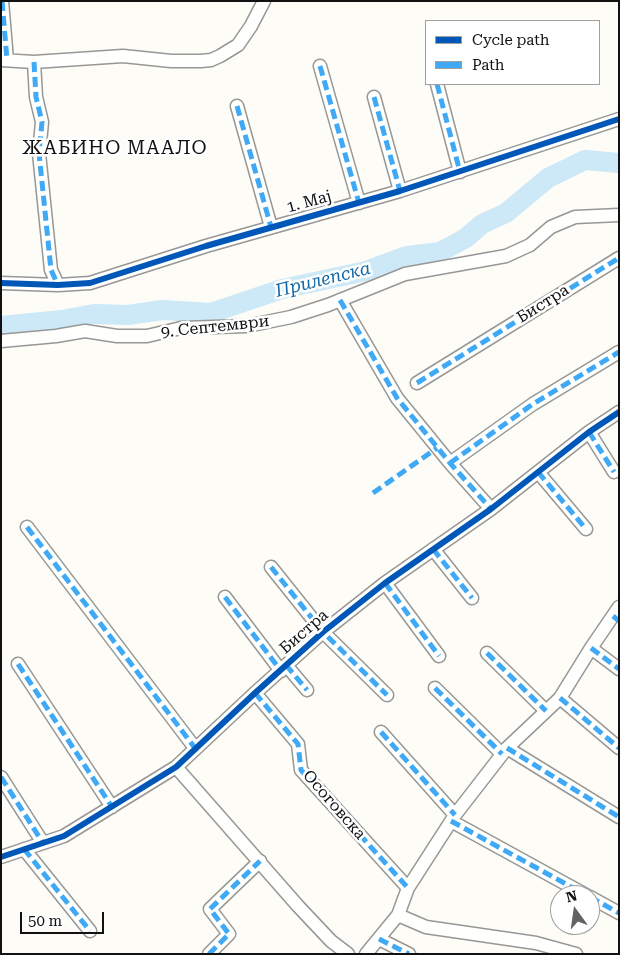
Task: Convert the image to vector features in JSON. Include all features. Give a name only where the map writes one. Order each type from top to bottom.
[{"type":"street","points":[[2,1],[4,60],[34,62],[123,56],[171,61],[211,60],[238,45],[251,26],[264,1]]},
{"type":"street","points":[[34,62],[36,97],[42,122],[39,153],[51,270],[58,285]]},
{"type":"street","points":[[320,66],[359,203]]},
{"type":"street","points":[[437,85],[460,172]]},
{"type":"street","points":[[374,97],[400,191]]},
{"type":"street","points":[[237,106],[271,227]]},
{"type":"street","name":"1. Мај","points":[[1,283],[58,285],[90,283],[271,227],[400,191],[619,119]]},
{"type":"street","name":"9. Септември","points":[[1,341],[56,336],[85,331],[117,336],[147,336],[181,328],[247,326],[292,317],[404,274],[506,256],[530,245],[551,227],[575,217],[619,215]]},
{"type":"street","name":"Бистра","points":[[417,383],[619,258]]},
{"type":"street","points":[[340,300],[397,398],[450,463],[491,509]]},
{"type":"street","points":[[450,463],[532,404],[619,352]]},
{"type":"street","name":"Бистра","points":[[1,857],[64,836],[176,767],[323,632],[385,583],[491,509],[589,432],[619,412]]},
{"type":"street","points":[[589,432],[614,472]]},
{"type":"street","points":[[538,472],[586,529]]},
{"type":"street","points":[[27,527],[195,748]]},
{"type":"street","points":[[433,549],[472,598]]},
{"type":"street","name":"Бистра","points":[[271,567],[323,632],[387,695]]},
{"type":"street","points":[[385,583],[439,656]]},
{"type":"street","name":"Бистра","points":[[225,597],[284,668],[307,690]]},
{"type":"street","points":[[366,954],[398,914],[408,888],[453,818],[504,751],[560,698],[591,648],[617,615]]},
{"type":"street","points":[[591,648],[619,669]]},
{"type":"street","points":[[487,653],[546,711]]},
{"type":"street","points":[[18,664],[112,807]]},
{"type":"street","points":[[435,688],[504,751],[619,817]]},
{"type":"street","name":"Осоговска","points":[[255,693],[298,744],[301,770],[408,888]]},
{"type":"street","points":[[560,698],[619,748]]},
{"type":"street","points":[[381,732],[453,818],[569,885]]},
{"type":"street","points":[[176,767],[298,906],[331,941],[348,954]]},
{"type":"street","points":[[1,777],[43,843]]},
{"type":"street","points":[[24,849],[90,931]]},
{"type":"street","points":[[209,954],[230,934],[210,909],[260,861]]},
{"type":"street","points":[[600,903],[619,913]]},
{"type":"street","points":[[398,914],[426,927],[536,943],[576,954]]},
{"type":"street","points":[[379,939],[409,954]]},
{"type":"waterway","name":"Прилепска","points":[[1,326],[62,320],[94,314],[128,315],[162,310],[211,313],[282,289],[366,271],[407,256],[440,252],[466,238],[482,224],[506,213],[548,178],[585,160],[619,163]]},
{"type":"marked path","points":[[2,1],[7,60]]},
{"type":"marked path","points":[[34,62],[36,97],[42,122],[39,153],[51,270],[58,285]]},
{"type":"marked path","points":[[320,66],[359,203]]},
{"type":"marked path","points":[[437,85],[460,172]]},
{"type":"marked path","points":[[374,97],[400,191]]},
{"type":"marked path","points":[[237,106],[271,227]]},
{"type":"marked path","points":[[417,383],[619,258]]},
{"type":"marked path","points":[[340,300],[397,398],[450,463],[491,509]]},
{"type":"marked path","points":[[450,463],[533,404],[619,352]]},
{"type":"marked path","points":[[589,432],[614,472]]},
{"type":"marked path","points":[[373,493],[437,448]]},
{"type":"marked path","points":[[538,472],[586,529]]},
{"type":"marked path","points":[[27,527],[195,748]]},
{"type":"marked path","points":[[433,549],[472,598]]},
{"type":"marked path","points":[[271,567],[323,632],[387,695]]},
{"type":"marked path","points":[[385,583],[439,656]]},
{"type":"marked path","points":[[225,597],[281,671]]},
{"type":"marked path","points":[[613,616],[619,621]]},
{"type":"marked path","points":[[591,648],[619,669]]},
{"type":"marked path","points":[[487,653],[546,711]]},
{"type":"marked path","points":[[18,664],[112,807]]},
{"type":"marked path","points":[[286,665],[307,690]]},
{"type":"marked path","points":[[435,688],[502,754]]},
{"type":"marked path","points":[[255,693],[298,744],[301,770],[408,888]]},
{"type":"marked path","points":[[560,698],[619,748]]},
{"type":"marked path","points":[[381,732],[455,815]]},
{"type":"marked path","points":[[507,748],[619,817]]},
{"type":"marked path","points":[[1,777],[43,843]]},
{"type":"marked path","points":[[451,821],[568,885]]},
{"type":"marked path","points":[[24,849],[90,931]]},
{"type":"marked path","points":[[209,954],[229,934],[210,909],[260,861]]},
{"type":"marked path","points":[[600,903],[619,913]]},
{"type":"marked path","points":[[379,939],[409,954]]},
{"type":"cycle path","points":[[1,283],[58,285],[90,283],[206,246],[400,191],[619,119]]},
{"type":"cycle path","points":[[1,857],[64,836],[176,767],[323,632],[385,583],[491,509],[589,432],[619,412]]},
{"type":"district","name":"ЖАБИНО МААЛО","points":[[115,148]]}]
